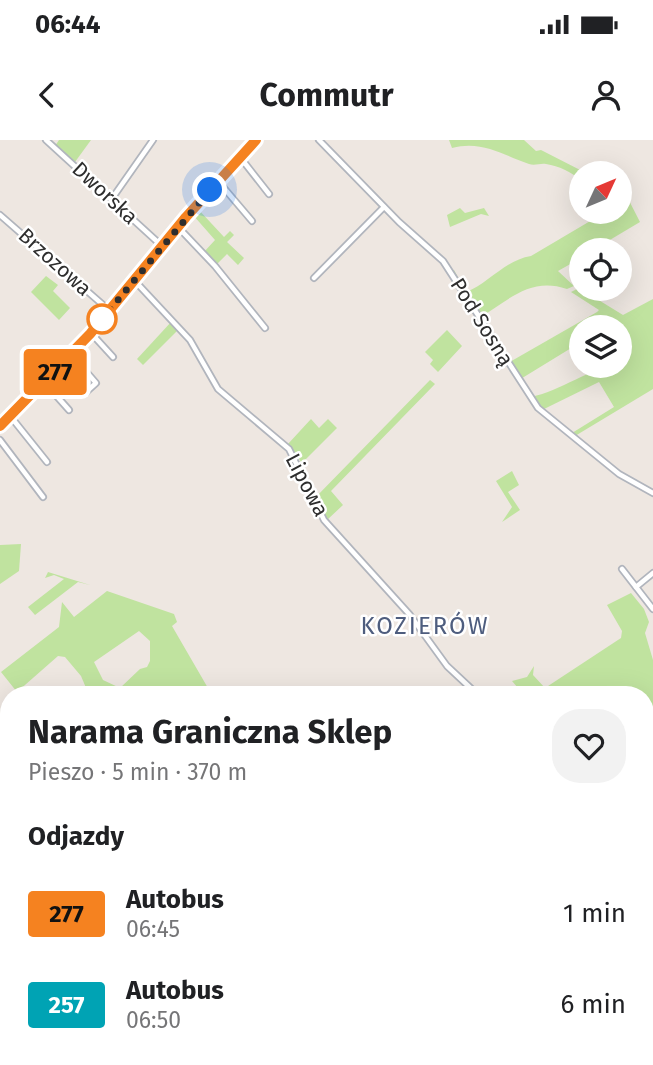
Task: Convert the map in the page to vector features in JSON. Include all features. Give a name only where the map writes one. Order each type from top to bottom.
[{"type":"street","name":"Dworska","points":[[46,140],[162,246]]},
{"type":"street","points":[[111,200],[153,140]]},
{"type":"street","points":[[0,425],[45,383],[91,333],[178,227],[256,140]]},
{"type":"street","name":"Pod Sosną","points":[[319,140],[443,261],[538,408],[619,474],[653,493]]},
{"type":"street","points":[[240,157],[269,194]]},
{"type":"street","points":[[218,181],[252,221]]},
{"type":"street","points":[[314,278],[384,206]]},
{"type":"street","name":"Brzozowa","points":[[0,215],[25,233],[110,311]]},
{"type":"street","points":[[178,227],[215,266],[265,328]]},
{"type":"street","name":"Lipowa","points":[[134,280],[190,340],[224,396],[289,449],[324,520],[410,615],[447,667],[468,686]]},
{"type":"street","points":[[91,333],[113,357]]},
{"type":"street","points":[[71,354],[96,383],[85,393]]},
{"type":"street","points":[[45,383],[69,410]]},
{"type":"street","points":[[11,417],[47,462]]},
{"type":"street","points":[[0,440],[43,497]]},
{"type":"street","points":[[622,569],[653,610]]},
{"type":"street","points":[[636,587],[653,573]]},
{"type":"green space","points":[[59,140],[91,140],[75,162],[55,146]]},
{"type":"green space","points":[[449,140],[524,140],[536,151],[541,150],[569,164],[569,172],[556,166],[529,164],[483,147],[452,148]]},
{"type":"green space","points":[[632,206],[640,222],[613,238],[569,238],[569,265],[558,271],[569,281],[569,288],[532,288],[511,297],[479,318],[452,272],[454,270],[466,292],[513,262],[531,256],[585,224],[632,224]]},
{"type":"green space","points":[[460,208],[465,213],[484,208],[489,216],[481,214],[450,227],[447,215]]},
{"type":"green space","points":[[198,209],[224,237],[230,231],[234,235],[227,242],[244,258],[238,265],[227,254],[216,265],[204,252],[215,240],[193,215]]},
{"type":"green space","points":[[46,276],[58,285],[53,291],[70,308],[59,320],[31,292]]},
{"type":"green space","points":[[653,299],[653,389],[575,436],[572,433],[614,407],[599,382],[542,410],[530,397],[578,378],[632,378],[632,315],[623,315]]},
{"type":"green space","points":[[585,301],[600,301],[623,315],[592,315],[599,310]]},
{"type":"green space","points":[[172,321],[178,330],[143,365],[137,359]]},
{"type":"green space","points":[[569,328],[569,349],[519,380],[508,363]]},
{"type":"green space","points":[[447,330],[462,346],[438,372],[430,364],[433,360],[425,352]]},
{"type":"green space","points":[[430,380],[435,384],[331,491],[343,505],[327,520],[314,499]]},
{"type":"green space","points":[[311,419],[319,428],[328,419],[337,428],[302,463],[288,444]]},
{"type":"green space","points":[[512,471],[519,485],[508,492],[520,510],[502,522],[512,507],[496,481]]},
{"type":"green space","points":[[21,544],[19,571],[0,584],[0,545]]},
{"type":"green space","points":[[48,572],[90,585],[78,582],[35,615],[28,607],[64,579],[54,575],[45,578]]},
{"type":"green space","points":[[107,591],[174,614],[177,622],[172,626],[207,686],[122,686],[140,669],[147,667],[150,661],[150,641],[139,631],[94,662],[103,680],[116,686],[85,686],[81,676],[65,657],[58,656],[24,686],[12,686],[1,672],[59,627],[62,602],[74,617]]},
{"type":"green space","points":[[631,593],[644,609],[649,622],[645,633],[653,660],[653,686],[548,686],[621,638],[622,631],[607,605]]},
{"type":"green space","points":[[534,666],[533,675],[543,686],[516,686],[512,681],[527,677]]},
{"type":"bus line","name":"277","points":[[0,426],[90,334],[186,217],[256,140]]},
{"type":"district","name":"KOZIERÓW","points":[[425,626]]},
{"type":"route","points":[[102,319],[210,190]]}]
